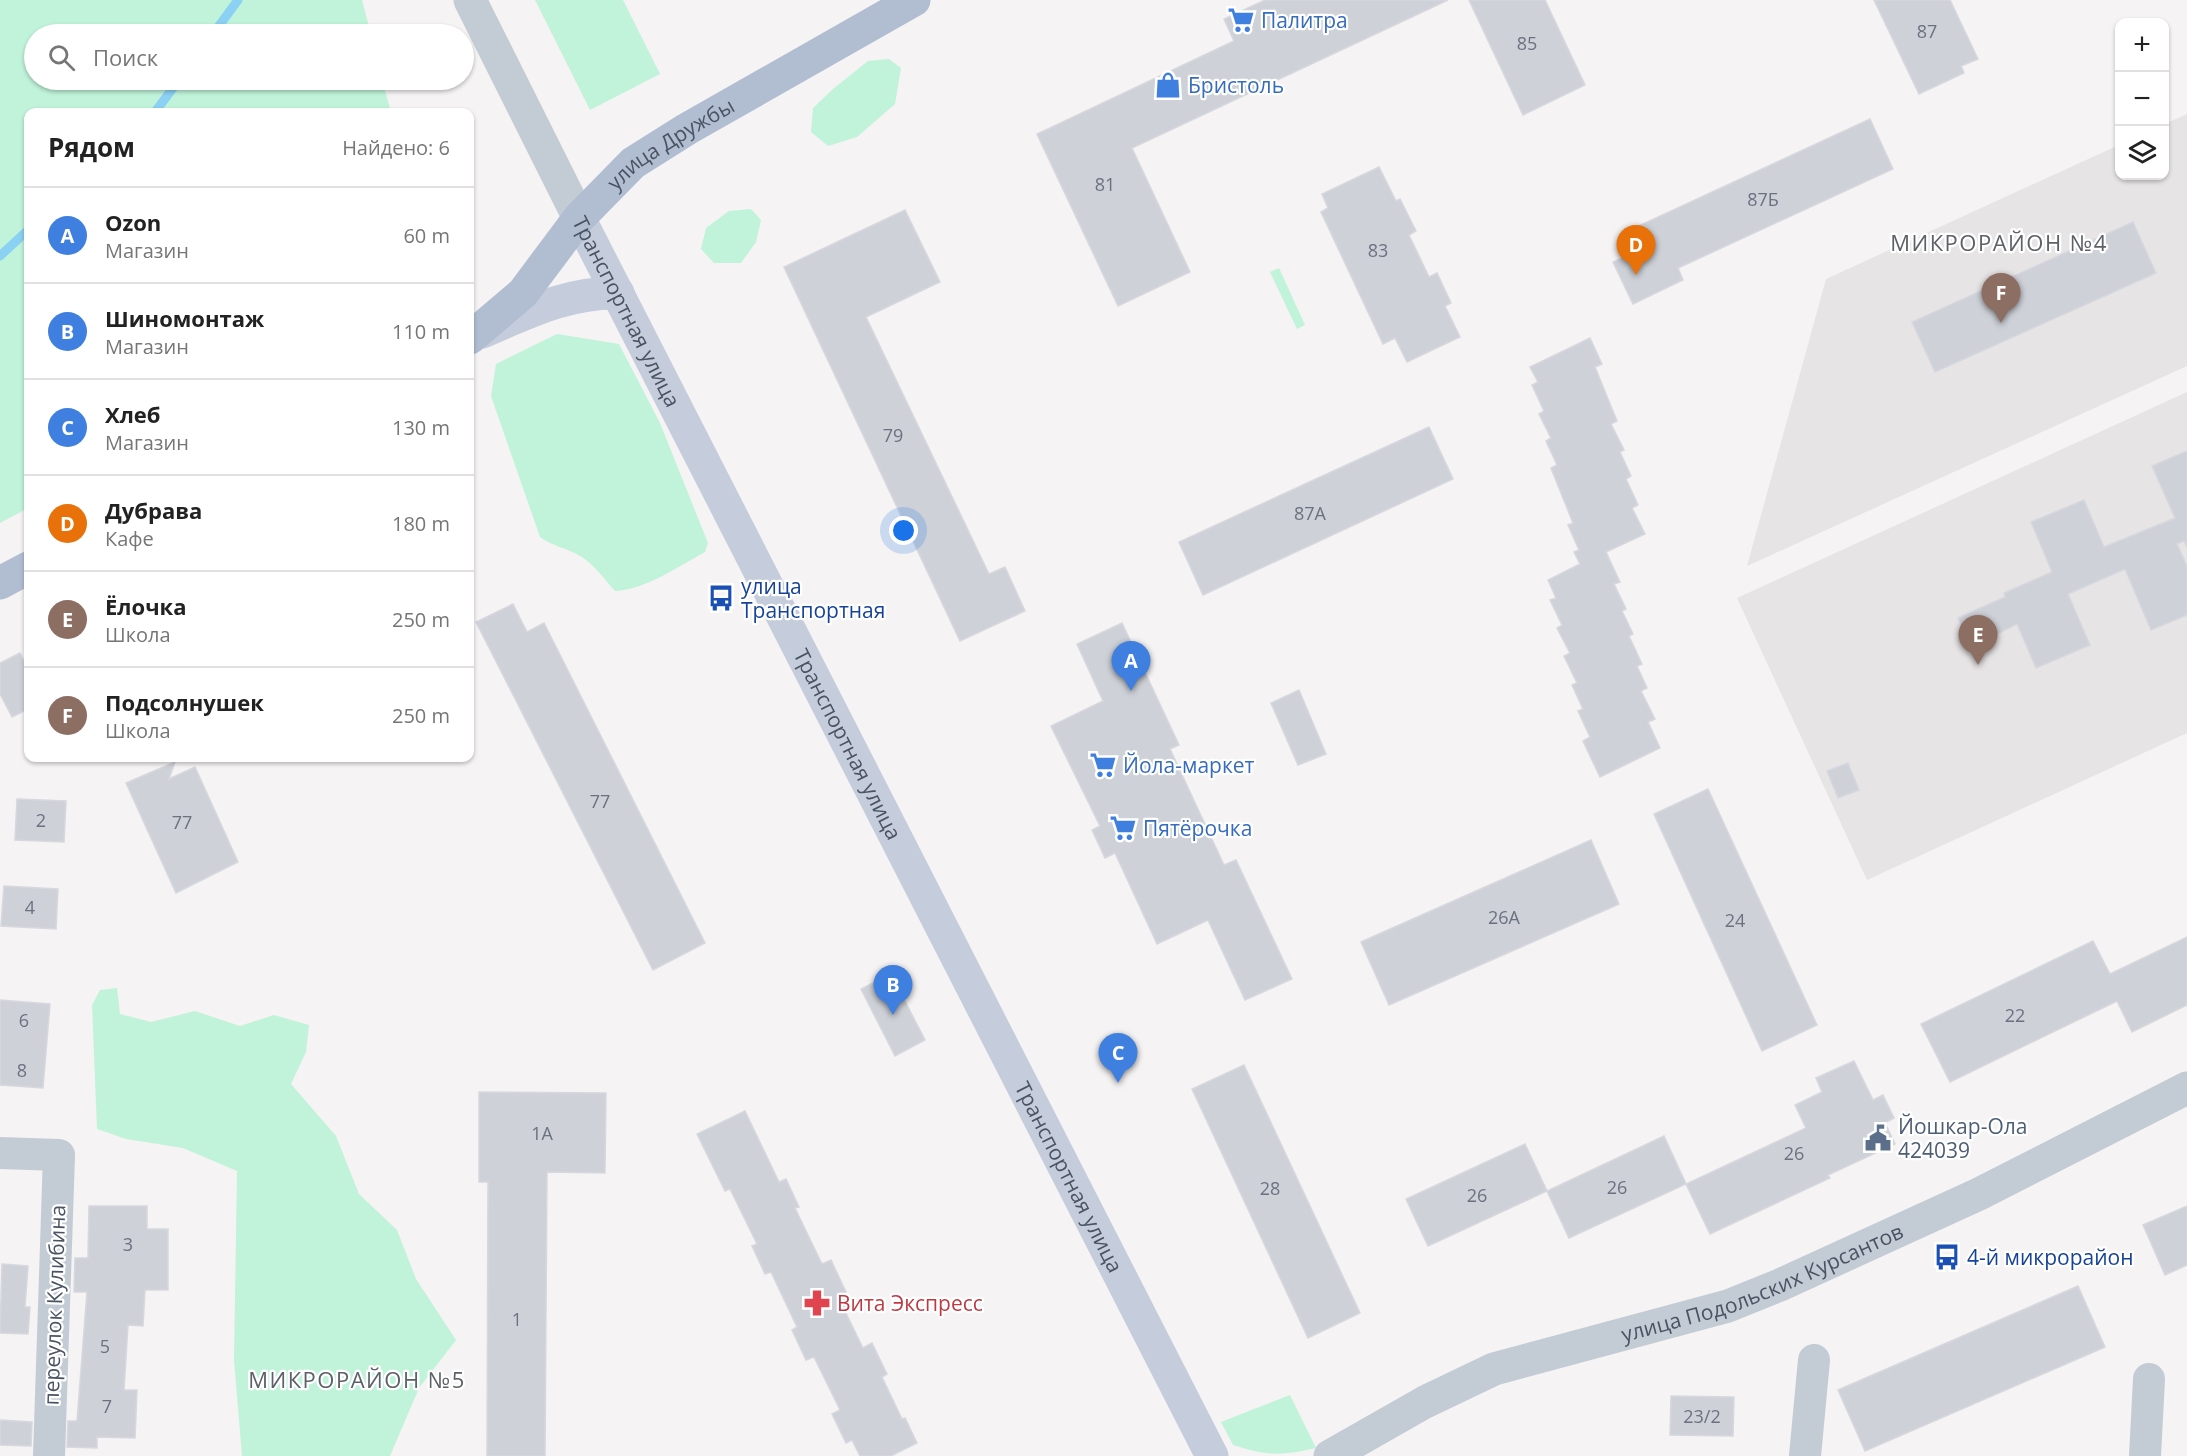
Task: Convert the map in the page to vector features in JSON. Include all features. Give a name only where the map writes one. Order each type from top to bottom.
[{"type":"main road","name":"улица Дружбы","points":[[474,335],[523,292],[579,218],[633,163],[687,129],[914,0]]},
{"type":"main road","name":"Транспортная улица","points":[[579,218],[1212,1456]]},
{"type":"main road","points":[[474,336],[553,302],[595,293],[618,293]]},
{"type":"main road","points":[[0,582],[24,570]]},
{"type":"street","name":"Транспортная улица","points":[[470,0],[579,218]]},
{"type":"street","name":"улица Подольских Курсантов","points":[[1330,1456],[1425,1402],[1494,1369],[1728,1306],[1780,1285],[1979,1194],[2187,1088]]},
{"type":"street","name":"переулок Кулибина","points":[[0,1153],[59,1155],[49,1456]]},
{"type":"street","points":[[1805,1456],[1814,1360]]},
{"type":"street","points":[[2145,1456],[2149,1379]]},
{"type":"shaded area","points":[[2187,114],[2187,366],[1747,566],[1826,279],[2115,147],[2115,180],[2169,180],[2169,122]]},
{"type":"shaded area","points":[[2187,392],[2187,733],[1867,880],[1737,598]]},
{"type":"green space","points":[[0,0],[362,0],[368,24],[24,24],[24,90],[385,90],[390,108],[24,108],[24,510],[0,523]]},
{"type":"green space","points":[[535,0],[623,0],[660,74],[590,110]]},
{"type":"green space","points":[[889,59],[901,68],[895,104],[857,137],[828,146],[811,132],[813,108],[833,89],[868,61]]},
{"type":"green space","points":[[751,209],[761,220],[756,242],[741,263],[714,263],[701,249],[706,228],[729,211]]},
{"type":"green space","points":[[1279,268],[1305,325],[1297,329],[1270,272]]},
{"type":"green space","points":[[557,334],[619,344],[660,423],[708,543],[705,552],[650,582],[626,590],[615,591],[585,559],[540,537],[491,396],[496,364]]},
{"type":"green space","points":[[117,988],[120,1014],[151,1022],[195,1011],[240,1026],[274,1015],[309,1025],[306,1052],[291,1084],[336,1136],[359,1194],[397,1230],[416,1279],[456,1340],[419,1388],[390,1456],[242,1456],[234,1360],[237,1171],[183,1148],[126,1139],[97,1129],[92,1005],[100,990]]},
{"type":"green space","points":[[1290,1395],[1316,1448],[1274,1454],[1233,1445],[1221,1422]]},
{"type":"building","points":[[1265,0],[1448,0],[1132,148],[1190,272],[1118,306],[1037,134],[1234,41],[1224,19]]},
{"type":"building","points":[[1469,0],[1545,0],[1585,85],[1523,115]]},
{"type":"building","points":[[1874,0],[1950,0],[1978,59],[1961,66],[1964,73],[1919,94]]},
{"type":"building","points":[[1870,119],[1893,169],[1678,268],[1683,280],[1633,304],[1613,262],[1641,249],[1632,229]]},
{"type":"building","points":[[1379,167],[1396,201],[1400,199],[1416,231],[1409,235],[1429,277],[1437,273],[1451,303],[1445,306],[1460,337],[1407,362],[1395,338],[1383,344],[1321,212],[1328,208],[1322,194]]},
{"type":"building","points":[[905,210],[940,282],[866,317],[989,574],[1005,567],[1025,611],[960,641],[784,267]]},
{"type":"building","points":[[2133,222],[2156,273],[1935,372],[1912,322]]},
{"type":"building","points":[[1590,338],[1602,364],[1595,367],[1617,421],[1611,424],[1624,450],[1620,452],[1631,476],[1626,479],[1638,505],[1632,508],[1645,534],[1606,552],[1620,582],[1614,584],[1626,609],[1622,611],[1633,634],[1629,636],[1642,664],[1637,666],[1647,688],[1641,691],[1655,719],[1648,722],[1660,748],[1600,777],[1583,741],[1590,737],[1578,711],[1583,709],[1572,685],[1577,683],[1564,656],[1570,653],[1557,628],[1562,625],[1550,600],[1556,598],[1548,580],[1580,564],[1574,552],[1579,550],[1568,525],[1573,523],[1551,468],[1557,465],[1546,441],[1551,438],[1539,414],[1544,411],[1532,385],[1538,382],[1530,367]]},
{"type":"building","points":[[1429,427],[1453,479],[1203,595],[1179,542]]},
{"type":"building","points":[[2187,451],[2187,547],[2184,541],[2177,544],[2187,566],[2187,615],[2151,630],[2125,569],[2068,594],[2090,645],[2036,668],[2017,624],[1971,647],[1958,618],[2005,597],[2004,593],[2052,572],[2031,522],[2084,500],[2104,547],[2175,518],[2152,466]]},
{"type":"building","points":[[513,604],[527,632],[544,623],[705,943],[653,970],[476,622]]},
{"type":"building","points":[[1122,623],[1179,745],[1170,749],[1224,865],[1236,860],[1292,979],[1245,1000],[1208,920],[1157,944],[1115,853],[1105,858],[1092,830],[1100,826],[1051,726],[1103,701],[1077,644]]},
{"type":"building","points":[[20,653],[24,662],[24,711],[12,717],[0,694],[0,663]]},
{"type":"building","points":[[1299,690],[1326,754],[1298,765],[1271,703]]},
{"type":"building","points":[[175,762],[169,779],[195,767],[238,862],[176,893],[126,783]]},
{"type":"building","points":[[1848,763],[1859,790],[1838,798],[1827,771]]},
{"type":"building","points":[[1708,789],[1817,1025],[1762,1051],[1654,814]]},
{"type":"building","points":[[17,799],[66,801],[64,842],[15,840]]},
{"type":"building","points":[[1591,840],[1619,904],[1389,1005],[1361,942]]},
{"type":"building","points":[[4,886],[58,889],[56,929],[1,926]]},
{"type":"building","points":[[2187,937],[2187,1005],[2132,1032],[2117,1001],[1950,1082],[1921,1024],[2093,941],[2110,974]]},
{"type":"building","points":[[891,974],[925,1040],[895,1056],[861,989]]},
{"type":"building","points":[[0,1000],[50,1004],[43,1088],[0,1085]]},
{"type":"building","points":[[1854,1061],[1873,1100],[1883,1095],[1894,1118],[1885,1123],[1895,1144],[1828,1175],[1830,1178],[1710,1234],[1686,1184],[1806,1128],[1795,1105],[1822,1092],[1816,1078]]},
{"type":"building","points":[[1244,1065],[1360,1313],[1308,1338],[1192,1089]]},
{"type":"building","points":[[479,1092],[606,1093],[605,1173],[547,1172],[545,1456],[487,1456],[488,1182],[479,1182]]},
{"type":"building","points":[[745,1111],[779,1182],[786,1179],[799,1207],[795,1208],[822,1264],[831,1260],[846,1292],[842,1294],[847,1305],[843,1307],[863,1348],[872,1343],[887,1374],[882,1377],[902,1419],[905,1418],[917,1443],[891,1456],[860,1456],[852,1440],[846,1443],[832,1414],[840,1410],[814,1357],[806,1360],[792,1330],[797,1327],[771,1272],[765,1274],[752,1246],[757,1244],[730,1189],[725,1191],[697,1134]]},
{"type":"building","points":[[1664,1136],[1686,1184],[1569,1238],[1547,1191]]},
{"type":"building","points":[[1525,1144],[1547,1191],[1428,1246],[1406,1199]]},
{"type":"building","points":[[89,1206],[147,1206],[147,1229],[168,1229],[168,1290],[145,1290],[143,1326],[128,1325],[124,1390],[137,1390],[135,1438],[97,1437],[97,1448],[67,1447],[68,1421],[77,1421],[87,1292],[74,1292],[75,1258],[88,1258]]},
{"type":"building","points":[[2187,1206],[2187,1265],[2165,1275],[2143,1225]]},
{"type":"building","points":[[2,1264],[28,1266],[25,1307],[30,1307],[28,1334],[0,1333]]},
{"type":"building","points":[[2078,1286],[2105,1347],[1865,1451],[1838,1390]]},
{"type":"building","points":[[1671,1396],[1734,1397],[1733,1436],[1670,1435]]},
{"type":"building","points":[[0,1420],[32,1422],[31,1446],[0,1445]]},
{"type":"waterway","points":[[220,24],[238,0]]},
{"type":"waterway","points":[[158,108],[172,90]]},
{"type":"waterway","points":[[0,256],[24,234]]},
{"type":"place","name":"Палитра","points":[[1241,20]]},
{"type":"place","name":"Бристоль","points":[[1168,85]]},
{"type":"place","name":"Дубрава","points":[[1636,275]]},
{"type":"place","name":"Подсолнушек","points":[[2001,323]]},
{"type":"place","name":"улица Транспортная","points":[[721,598]]},
{"type":"place","name":"Ёлочка","points":[[1978,665]]},
{"type":"place","name":"Ozon","points":[[1131,691]]},
{"type":"place","name":"Йола-маркет","points":[[1103,765]]},
{"type":"place","name":"Пятёрочка","points":[[1123,828]]},
{"type":"place","name":"Шиномонтаж","points":[[893,1015]]},
{"type":"place","name":"Хлеб","points":[[1118,1083]]},
{"type":"place","name":"Йошкар-Ола 424039","points":[[1878,1138]]},
{"type":"place","name":"4-й микрорайон","points":[[1947,1257]]},
{"type":"place","name":"Вита Экспресс","points":[[817,1303]]},
{"type":"district","name":"МИКРОРАЙОН №4","points":[[1999,242]]},
{"type":"district","name":"МИКРОРАЙОН №5","points":[[357,1379]]}]
